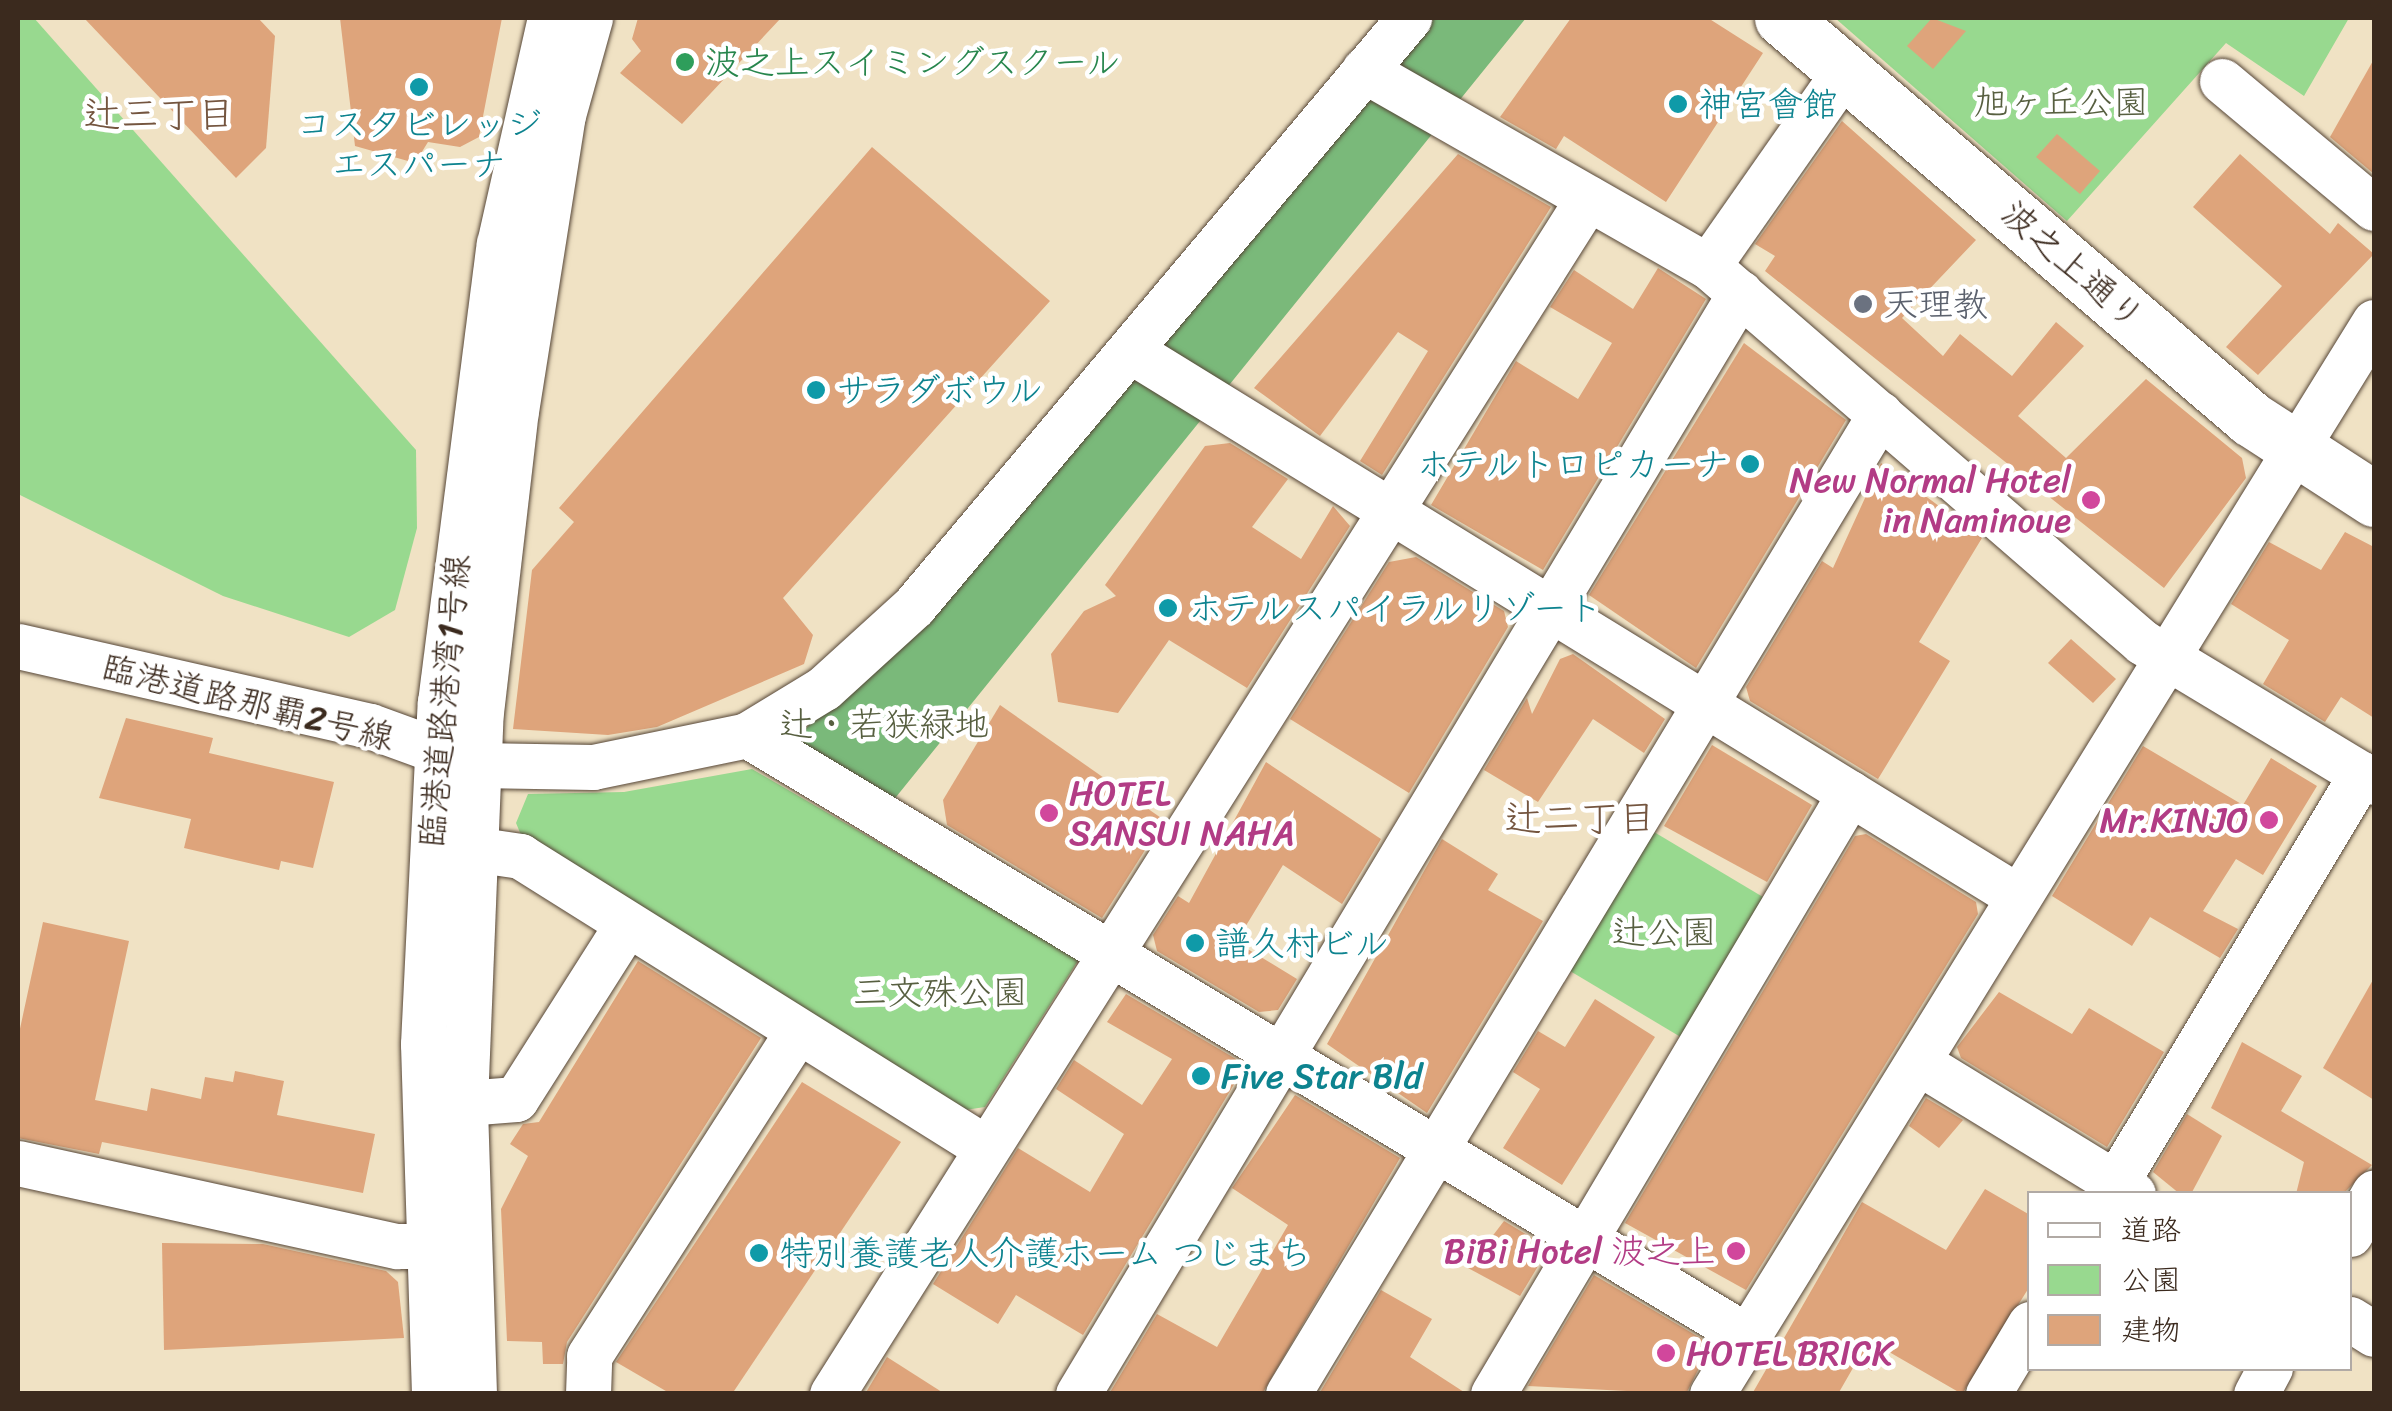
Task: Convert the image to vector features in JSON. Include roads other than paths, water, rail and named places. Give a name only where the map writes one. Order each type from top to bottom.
[{"type":"main road","name":"波之上通り","points":[[1782,18],[2299,454],[2374,499]]},
{"type":"street","name":"臨港道路港湾1号線","points":[[474,1394],[448,1246],[423,1044],[456,759],[498,244],[550,18]]},
{"type":"street","name":"臨港道路港湾1号線","points":[[434,1394],[465,1103],[472,849],[456,759],[563,115],[590,18]]},
{"type":"street","points":[[456,759],[593,767],[747,735],[824,688],[914,606],[1409,18]]},
{"type":"street","points":[[1078,1394],[1554,614],[1724,279],[1846,69]]},
{"type":"street","points":[[1364,70],[1724,279],[2163,654],[2368,778],[2119,1190],[1918,1062]]},
{"type":"street","points":[[2222,81],[2374,208]]},
{"type":"street","points":[[832,1394],[986,1148],[1114,956],[1393,519],[1588,198]]},
{"type":"street","points":[[1712,1394],[1918,1062],[2163,654],[2299,454],[2374,322]]},
{"type":"street","points":[[1131,352],[1393,519],[1702,698],[2018,896]]},
{"type":"street","points":[[1288,1394],[1432,1146],[1702,698],[1880,414]]},
{"type":"street","name":"臨港道路那覇2号線","points":[[18,646],[370,726],[456,759]]},
{"type":"street","points":[[747,735],[1284,1054],[1747,1336]]},
{"type":"street","points":[[1494,1394],[1584,1236],[1850,793]]},
{"type":"street","points":[[472,849],[520,856],[796,1033],[986,1148]]},
{"type":"street","points":[[465,1103],[516,1099],[627,924]]},
{"type":"street","points":[[588,1394],[589,1356],[796,1033]]},
{"type":"street","points":[[18,1163],[448,1246]]},
{"type":"street","points":[[2352,1231],[2374,1193]]},
{"type":"street","points":[[2352,1320],[2374,1334]]},
{"type":"street","points":[[1988,1394],[2027,1329]]},
{"type":"street","points":[[2256,1394],[2268,1371]]},
{"type":"place","name":"波之上スイミングスクール","points":[[685,62]]},
{"type":"place","name":"コスタビレッジ エスパーナ","points":[[419,87]]},
{"type":"place","name":"神宮會館","points":[[1678,104]]},
{"type":"place","name":"天理教","points":[[1863,304]]},
{"type":"place","name":"サラダボウル","points":[[816,390]]},
{"type":"place","name":"ホテルトロピカーナ","points":[[1750,464]]},
{"type":"place","name":"New Normal Hotel in Naminoue","points":[[2091,500]]},
{"type":"place","name":"ホテルスパイラルリゾート","points":[[1168,608]]},
{"type":"place","name":"HOTEL SANSUI NAHA","points":[[1049,813]]},
{"type":"place","name":"Mr.KINJO","points":[[2269,820]]},
{"type":"place","name":"譜久村ビル","points":[[1195,943]]},
{"type":"place","name":"Five Star Bld","points":[[1201,1076]]},
{"type":"place","name":"BiBi Hotel 波之上","points":[[1736,1251]]},
{"type":"place","name":"特別養護老人介護ホーム つじまち","points":[[759,1253]]},
{"type":"place","name":"HOTEL BRICK","points":[[1666,1353]]},
{"type":"district","name":"辻三丁目","points":[[159,115]]},
{"type":"district","name":"辻二丁目","points":[[1580,819]]},
{"type":"park label","name":"旭ヶ丘公園","points":[[2061,102]]},
{"type":"park label","name":"辻・若狭緑地","points":[[884,724]]},
{"type":"park label","name":"辻公園","points":[[1664,932]]},
{"type":"park label","name":"三文殊公園","points":[[940,992]]}]
